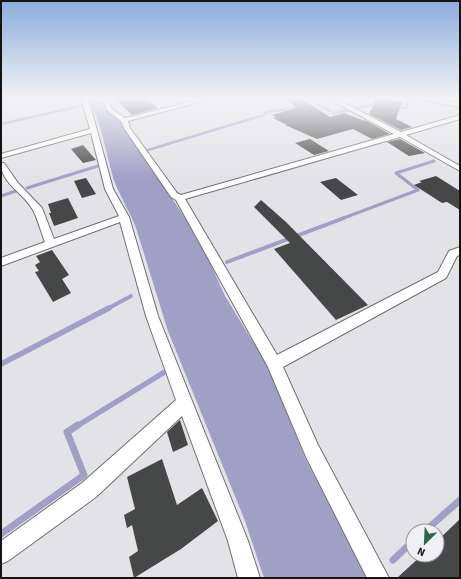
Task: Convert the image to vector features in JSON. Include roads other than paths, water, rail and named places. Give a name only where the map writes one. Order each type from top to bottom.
[{"type":"street","points":[[93,125],[109,189],[124,217],[152,316],[238,541],[249,578]]},
{"type":"street","points":[[126,125],[174,195],[180,198],[274,364],[312,451],[378,578]]},
{"type":"street","points":[[383,125],[460,169]]},
{"type":"street","points":[[180,198],[434,125]]},
{"type":"street","points":[[1,156],[94,130]]},
{"type":"street","points":[[1,165],[15,185],[37,208],[51,243]]},
{"type":"street","points":[[1,262],[124,217]]},
{"type":"street","points":[[274,364],[442,275],[453,254],[460,251]]},
{"type":"street","points":[[1,554],[89,490],[184,403]]},
{"type":"water","points":[[99,125],[122,125],[191,227],[206,254],[225,296],[267,365],[305,458],[368,578],[264,578],[245,521],[168,331],[136,228],[115,183]]},
{"type":"waterway","points":[[148,150],[231,125]]},
{"type":"waterway","points":[[341,219],[418,190],[396,173],[434,161]]},
{"type":"waterway","points":[[27,188],[98,166]]},
{"type":"waterway","points":[[1,196],[16,191]]},
{"type":"waterway","points":[[227,262],[344,218]]},
{"type":"waterway","points":[[107,309],[131,296]]},
{"type":"waterway","points":[[1,364],[109,308]]},
{"type":"waterway","points":[[77,426],[163,373]]},
{"type":"waterway","points":[[1,534],[84,475],[67,432],[78,425]]},
{"type":"waterway","points":[[434,523],[460,500]]},
{"type":"waterway","points":[[393,560],[405,549]]}]
